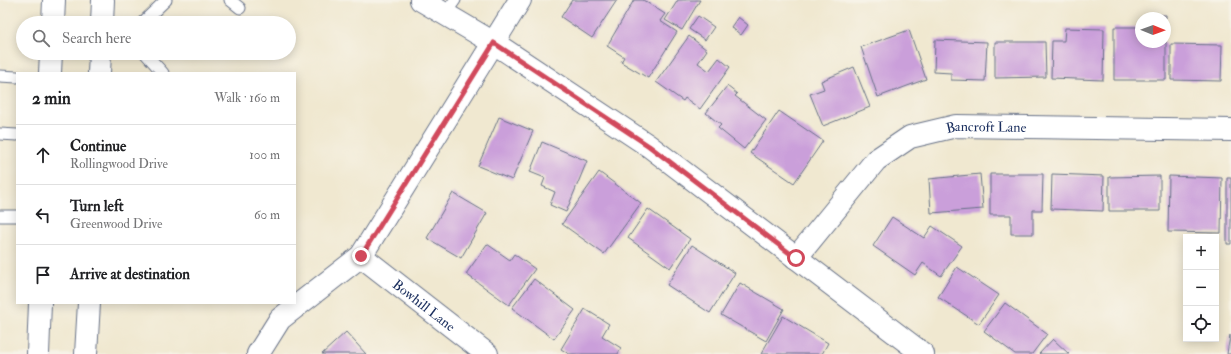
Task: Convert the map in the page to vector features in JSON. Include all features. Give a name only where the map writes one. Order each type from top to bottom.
[{"type":"street","points":[[53,16],[54,0]]},
{"type":"street","points":[[102,16],[103,0]]},
{"type":"street","points":[[421,0],[450,7],[494,43],[649,146],[923,354]]},
{"type":"street","points":[[258,354],[280,319],[361,256],[520,0]]},
{"type":"street","points":[[50,72],[51,60]]},
{"type":"street","points":[[99,72],[100,60]]},
{"type":"street","name":"Bancroft Lane","points":[[796,258],[876,160],[910,137],[956,126],[1231,130]]},
{"type":"street","name":"Bowhill Lane","points":[[361,256],[487,354]]},
{"type":"street","points":[[38,354],[40,304]]},
{"type":"street","points":[[86,354],[89,304]]},
{"type":"lane","points":[[149,16],[166,0]]},
{"type":"lane","points":[[230,0],[240,8],[240,0]]},
{"type":"lane","points":[[154,60],[162,72]]},
{"type":"lane","points":[[0,76],[16,76]]},
{"type":"lane","points":[[0,134],[16,135]]},
{"type":"lane","points":[[0,216],[16,216]]},
{"type":"building","points":[[572,0],[617,0],[592,38],[561,17]]},
{"type":"building","points":[[634,0],[643,0],[665,14],[660,21],[677,32],[648,78],[621,62],[624,57],[607,46]]},
{"type":"building","points":[[678,0],[700,0],[682,30],[665,20]]},
{"type":"building","points":[[698,16],[714,27],[705,40],[689,29]]},
{"type":"building","points":[[738,17],[748,25],[741,35],[731,27]]},
{"type":"building","points":[[1114,27],[1135,27],[1135,48],[1166,48],[1166,80],[1114,80]]},
{"type":"building","points":[[1065,28],[1104,29],[1103,80],[1051,78],[1052,41],[1064,41]]},
{"type":"building","points":[[909,30],[926,79],[878,97],[861,47]]},
{"type":"building","points":[[689,36],[707,50],[698,63],[709,71],[719,58],[730,67],[700,109],[685,98],[683,101],[656,82]]},
{"type":"building","points":[[935,40],[987,42],[985,81],[951,80],[951,73],[934,72]]},
{"type":"building","points":[[995,42],[1045,42],[1046,77],[995,78]]},
{"type":"building","points":[[1171,44],[1222,45],[1221,81],[1171,80]]},
{"type":"building","points":[[854,67],[870,107],[823,126],[810,94],[824,89],[821,81]]},
{"type":"building","points":[[727,86],[737,94],[735,96],[766,120],[744,149],[718,128],[721,125],[706,113]]},
{"type":"building","points":[[779,111],[823,141],[794,183],[750,153]]},
{"type":"building","points":[[499,117],[533,131],[512,180],[478,166]]},
{"type":"building","points":[[542,142],[587,161],[566,212],[550,205],[555,192],[542,186],[545,178],[530,172]]},
{"type":"building","points":[[599,172],[641,203],[604,254],[562,224]]},
{"type":"building","points":[[980,174],[983,209],[931,213],[929,179]]},
{"type":"building","points":[[990,174],[1043,174],[1042,210],[1033,210],[1033,234],[1011,234],[1011,215],[990,215]]},
{"type":"building","points":[[1052,174],[1104,176],[1103,211],[1051,209]]},
{"type":"building","points":[[1160,176],[1160,211],[1109,211],[1109,177]]},
{"type":"building","points":[[1169,176],[1222,178],[1221,233],[1168,232]]},
{"type":"building","points":[[1227,178],[1231,178],[1231,244],[1227,244]]},
{"type":"building","points":[[453,193],[487,213],[461,258],[427,238]]},
{"type":"building","points":[[648,209],[690,239],[670,268],[628,238]]},
{"type":"building","points":[[892,217],[924,238],[932,226],[962,246],[941,276],[923,263],[915,275],[873,246]]},
{"type":"building","points":[[487,244],[510,260],[514,254],[535,269],[509,305],[466,274]]},
{"type":"building","points":[[692,245],[735,273],[710,313],[667,285]]},
{"type":"building","points":[[957,267],[999,295],[979,324],[938,297]]},
{"type":"building","points":[[534,279],[575,310],[554,339],[512,308]]},
{"type":"building","points":[[740,283],[784,309],[766,341],[721,315]]},
{"type":"building","points":[[1005,303],[1047,334],[1032,354],[1015,354],[984,331]]},
{"type":"building","points":[[585,309],[609,324],[602,336],[621,348],[618,354],[569,354],[561,349]]},
{"type":"building","points":[[783,316],[828,343],[822,354],[761,354]]},
{"type":"building","points":[[346,332],[366,354],[322,354]]},
{"type":"building","points":[[1230,335],[1231,354],[1227,354]]},
{"type":"building","points":[[1053,339],[1069,354],[1039,354]]},
{"type":"route","points":[[361,256],[494,43],[649,146],[796,258]]}]
